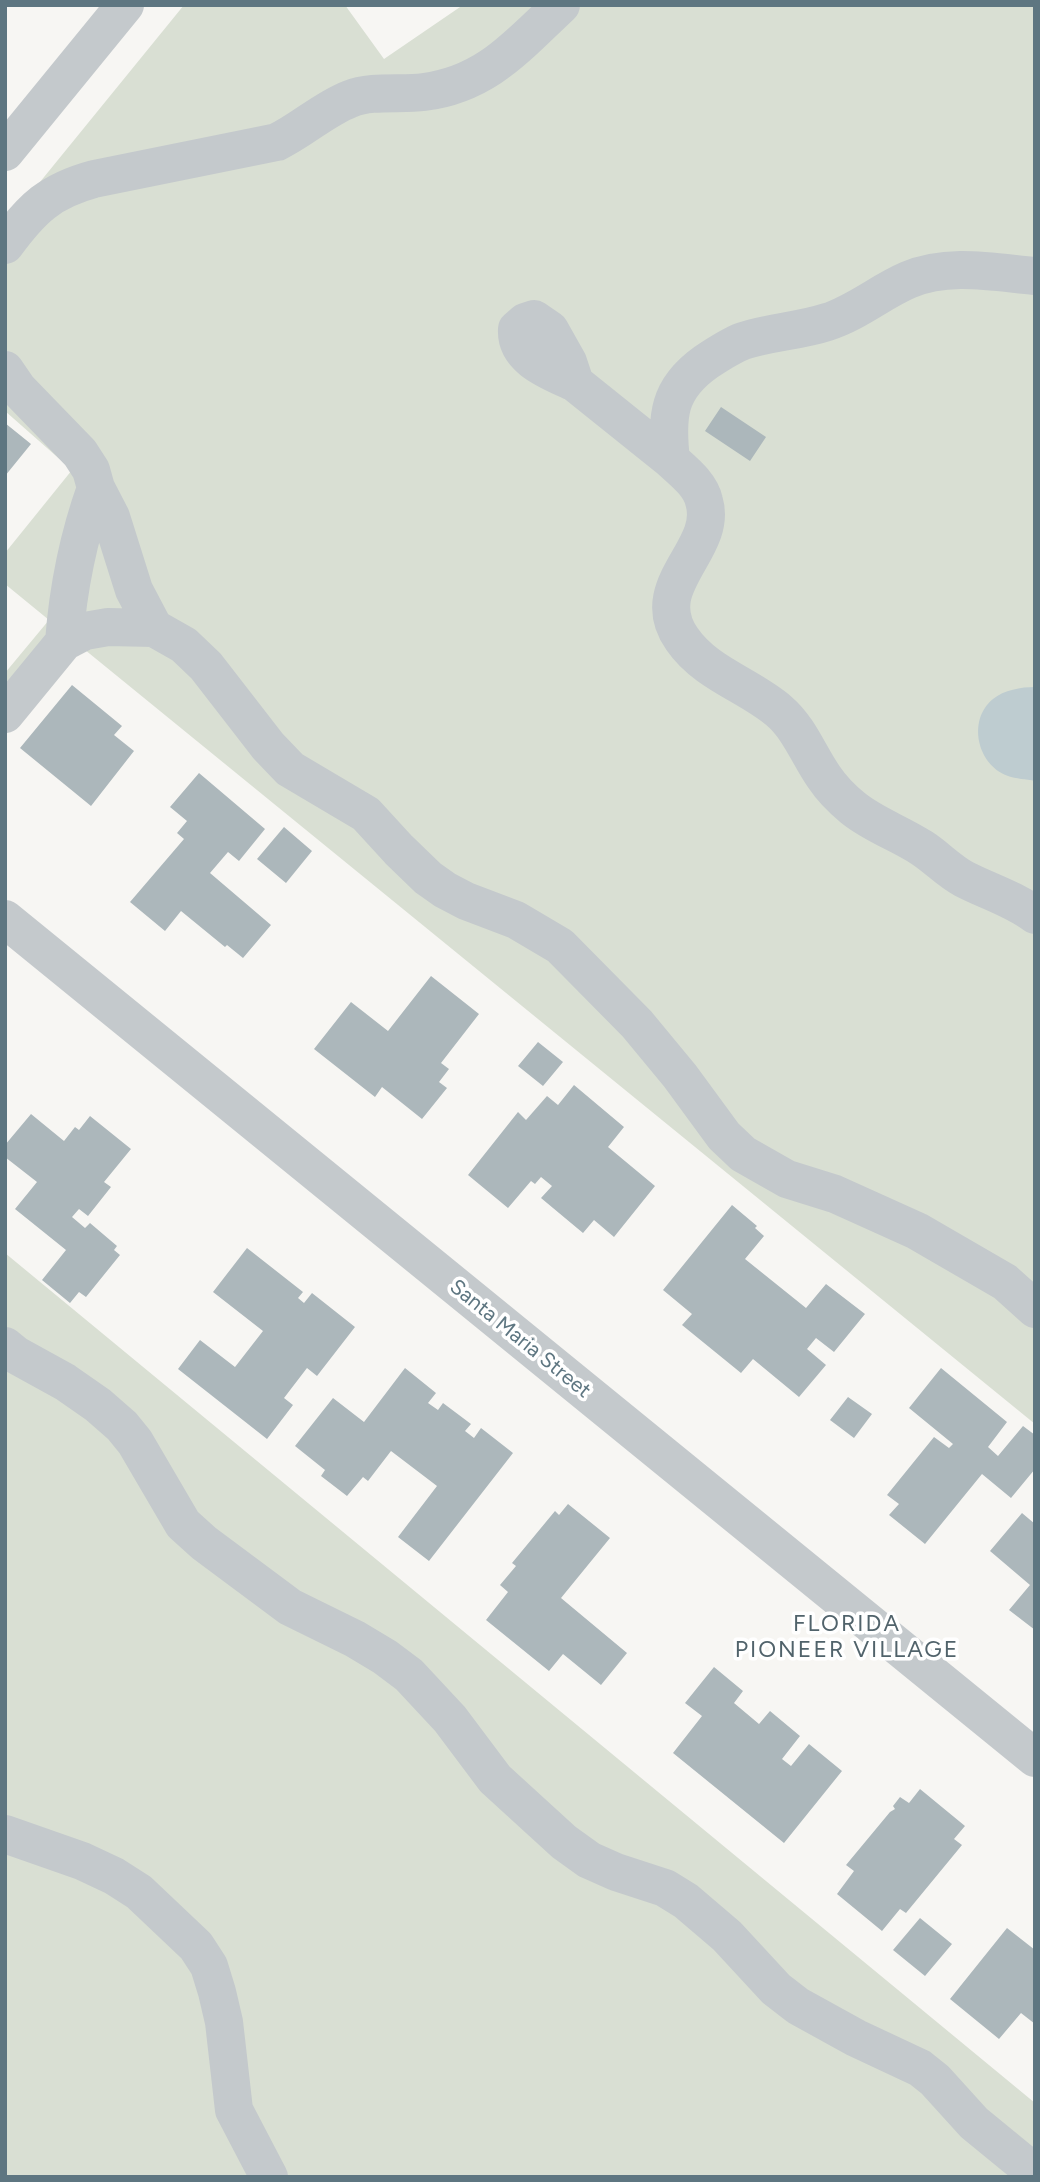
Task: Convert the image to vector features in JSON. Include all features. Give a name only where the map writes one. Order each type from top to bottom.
[{"type":"street","points":[[5,152],[125,5]]},
{"type":"street","points":[[5,245],[37,207],[52,194],[71,185],[94,178],[277,142],[297,133],[352,97],[423,92],[443,89],[467,80],[490,70],[512,54],[561,5]]},
{"type":"street","points":[[613,412],[645,404],[677,389],[693,371],[744,341],[831,321],[905,281],[924,274],[968,270],[1035,276]]},
{"type":"street","points":[[5,370],[18,389],[80,453],[91,470],[96,488],[111,517],[134,590],[154,628]]},
{"type":"street","points":[[575,383],[671,460],[698,488],[704,501],[704,527],[673,593],[670,609],[674,626],[682,640],[714,670],[781,713],[794,728],[824,777],[838,795],[855,809],[874,823],[919,846],[960,877],[1035,915]]},
{"type":"street","points":[[671,460],[669,427],[677,389]]},
{"type":"street","points":[[64,642],[66,612],[80,537],[96,488]]},
{"type":"street","points":[[5,714],[64,642],[85,631],[108,627],[154,628],[184,645],[206,666],[268,746],[290,769],[366,814],[428,878],[445,890],[516,920],[560,946],[637,1024],[724,1136],[743,1154],[787,1179],[835,1194],[917,1231],[1005,1282],[1035,1309]]},
{"type":"street","name":"Santa Maria Street","points":[[5,919],[1035,1758]]},
{"type":"street","points":[[5,1346],[65,1382],[122,1426],[135,1442],[183,1524],[204,1543],[290,1607],[365,1645],[409,1675],[450,1719],[495,1779],[564,1842],[589,1860],[665,1888],[686,1901],[727,1936],[776,1989],[798,2006],[856,2039],[920,2068],[935,2080],[974,2123],[1035,2173]]},
{"type":"street","points":[[5,1834],[82,1861],[114,1876],[139,1892],[196,1946],[209,1966],[224,2022],[234,2110],[269,2177]]},
{"type":"shaded area","points":[[184,5],[345,5],[384,59],[463,5],[1035,5],[1035,1424],[79,645],[5,735],[5,673],[49,620],[5,584],[5,553],[72,470],[5,411],[5,225]]},
{"type":"shaded area","points":[[1035,687],[1035,781],[1011,777],[997,770],[983,752],[978,730],[980,718],[993,699],[1002,693]]},
{"type":"shaded area","points":[[5,1253],[1035,2103],[1035,2177],[5,2177]]},
{"type":"building","points":[[721,407],[766,437],[750,461],[705,431]]},
{"type":"building","points":[[5,423],[31,444],[5,476]]},
{"type":"building","points":[[72,685],[122,726],[114,735],[134,751],[91,806],[20,748]]},
{"type":"building","points":[[199,773],[265,829],[239,861],[228,852],[210,873],[271,925],[243,958],[227,945],[225,947],[181,911],[165,931],[130,902],[184,839],[177,833],[187,821],[170,807]]},
{"type":"building","points":[[284,827],[312,851],[286,883],[257,859]]},
{"type":"building","points":[[431,976],[479,1014],[441,1063],[449,1069],[439,1082],[447,1088],[422,1119],[382,1087],[375,1097],[314,1049],[351,1002],[388,1031]]},
{"type":"building","points":[[538,1042],[563,1062],[543,1086],[518,1066]]},
{"type":"building","points":[[574,1085],[624,1127],[608,1147],[655,1186],[614,1237],[594,1220],[583,1233],[541,1198],[552,1186],[541,1177],[535,1184],[531,1181],[508,1208],[468,1175],[518,1112],[526,1120],[547,1096],[558,1105]]},
{"type":"building","points":[[31,1114],[64,1141],[75,1127],[79,1130],[90,1116],[131,1149],[104,1182],[111,1187],[88,1216],[79,1209],[72,1217],[85,1228],[90,1223],[117,1246],[114,1250],[120,1255],[86,1297],[79,1292],[70,1303],[42,1280],[66,1250],[15,1209],[37,1182],[5,1157],[5,1145]]},
{"type":"building","points":[[732,1205],[757,1226],[755,1228],[764,1236],[745,1259],[806,1308],[826,1284],[865,1314],[834,1352],[816,1338],[807,1349],[826,1365],[799,1397],[753,1359],[741,1373],[682,1325],[692,1314],[663,1290]]},
{"type":"building","points":[[247,1248],[303,1292],[298,1298],[304,1303],[312,1293],[355,1327],[317,1376],[307,1368],[284,1398],[293,1405],[267,1439],[178,1369],[200,1340],[235,1367],[263,1331],[213,1292]]},
{"type":"building","points":[[405,1368],[436,1393],[428,1403],[438,1410],[443,1403],[471,1424],[465,1431],[474,1438],[481,1428],[513,1453],[429,1561],[398,1537],[437,1486],[391,1451],[368,1481],[363,1477],[347,1496],[321,1476],[325,1470],[295,1446],[333,1398],[364,1422]]},
{"type":"building","points":[[941,1368],[1007,1422],[988,1447],[998,1456],[1023,1426],[1035,1435],[1035,1469],[1011,1498],[982,1474],[925,1544],[889,1515],[899,1504],[887,1495],[934,1437],[949,1448],[953,1444],[909,1408]]},
{"type":"building","points":[[848,1397],[872,1414],[854,1438],[830,1420]]},
{"type":"building","points":[[568,1504],[610,1538],[561,1598],[627,1653],[601,1685],[563,1654],[549,1671],[486,1620],[508,1592],[500,1585],[516,1566],[512,1563],[555,1511],[559,1515]]},
{"type":"building","points":[[1022,1513],[1035,1524],[1035,1630],[1009,1610],[1030,1585],[990,1551]]},
{"type":"building","points":[[714,1667],[743,1691],[734,1703],[759,1724],[770,1711],[800,1736],[782,1759],[791,1766],[809,1744],[842,1771],[784,1843],[673,1753],[702,1716],[685,1703]]},
{"type":"building","points":[[920,1789],[965,1826],[954,1839],[962,1845],[906,1913],[900,1909],[882,1931],[837,1894],[854,1871],[846,1865],[895,1809],[893,1806],[900,1797],[909,1803]]},
{"type":"building","points":[[920,1918],[952,1944],[925,1976],[893,1950]]},
{"type":"building","points":[[1007,1928],[1035,1950],[1035,2024],[1021,2013],[999,2039],[950,1999]]},
{"type":"district","name":"FLORIDA PIONEER VILLAGE","points":[[847,1637]]}]
